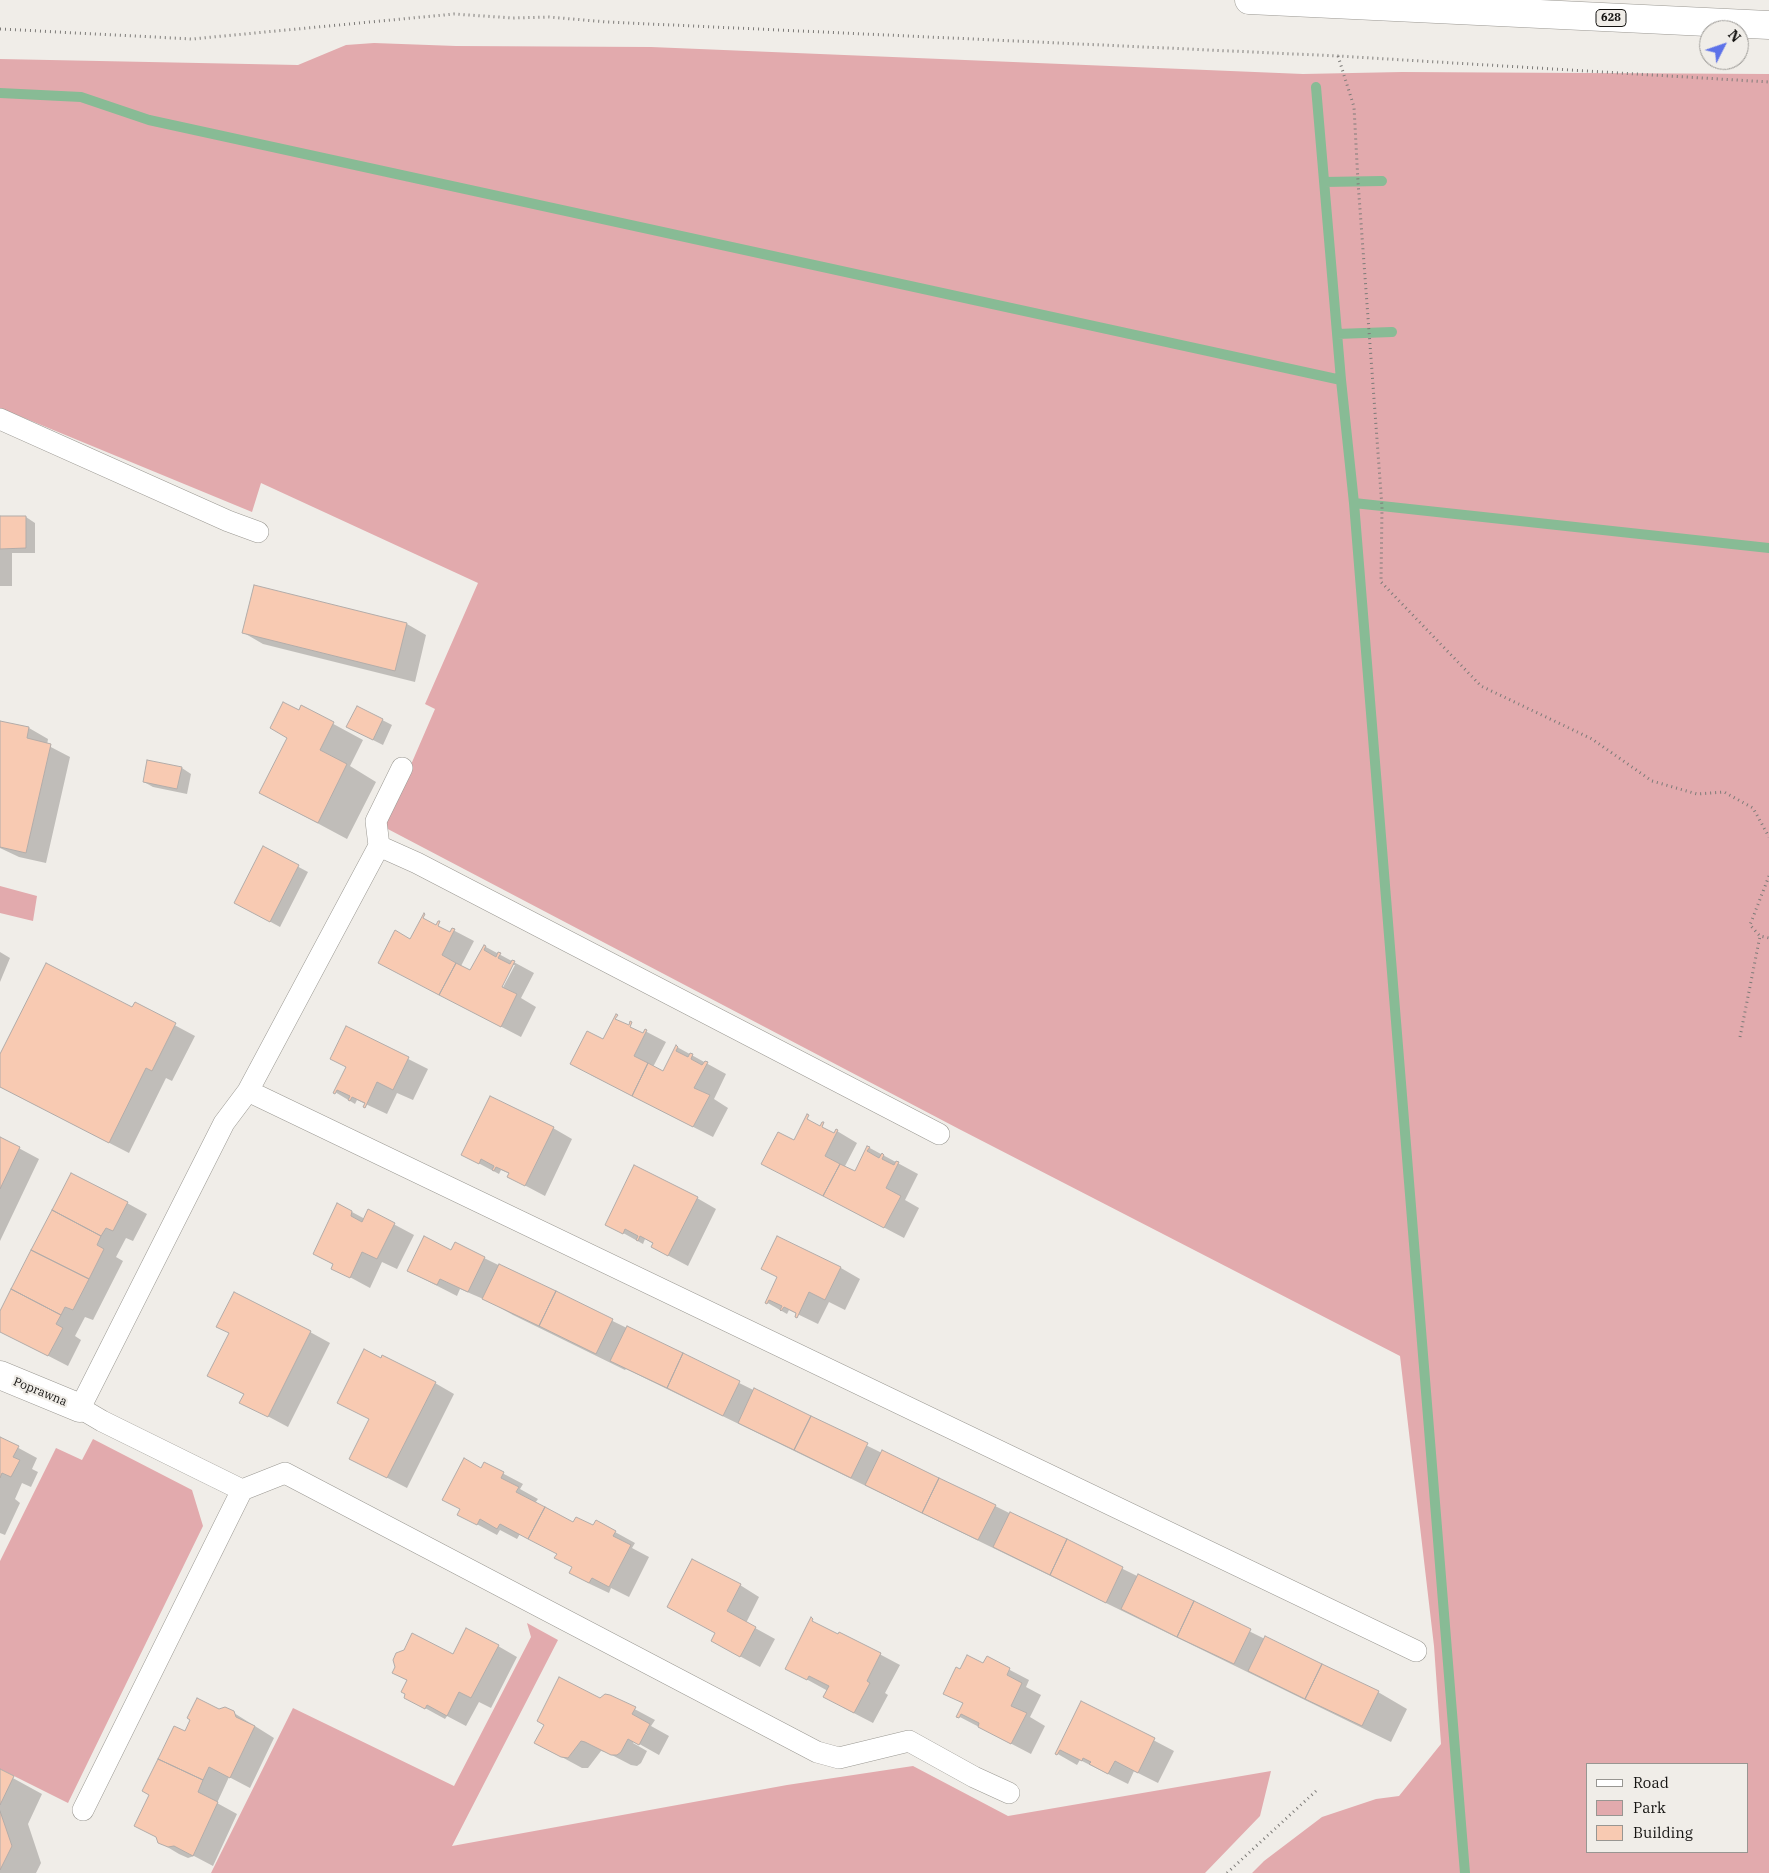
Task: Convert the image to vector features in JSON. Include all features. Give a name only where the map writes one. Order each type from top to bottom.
[{"type":"main road","name":"628","points":[[1249,0],[1769,25]]},
{"type":"main road","name":"Poprawna","points":[[0,1375],[80,1408]]},
{"type":"lane","points":[[0,419],[228,521],[258,532]]},
{"type":"lane","points":[[242,1490],[102,1421],[80,1408],[224,1122],[248,1091],[379,846],[376,821],[402,768]]},
{"type":"lane","points":[[379,846],[417,863],[939,1134]]},
{"type":"lane","points":[[248,1091],[1416,1651]]},
{"type":"lane","points":[[83,1810],[242,1490],[285,1473],[817,1752],[839,1758],[908,1741],[974,1777],[1009,1793]]},
{"type":"path","points":[[0,29],[192,40],[454,14],[513,18],[549,17],[608,22],[1338,56],[1769,82]]},
{"type":"path","points":[[1338,56],[1354,107],[1382,506],[1381,582],[1481,686],[1592,739],[1652,781],[1697,794],[1724,792],[1753,808],[1769,837]]},
{"type":"path","points":[[1769,876],[1750,925],[1760,936],[1769,938]]},
{"type":"path","points":[[1740,1037],[1760,936]]},
{"type":"path","points":[[1227,1873],[1316,1791]]},
{"type":"green space","points":[[374,43],[456,46],[651,47],[1303,74],[1402,72],[1769,74],[1769,1873],[1252,1873],[1264,1861],[1322,1817],[1376,1799],[1399,1796],[1441,1744],[1434,1646],[1400,1356],[959,1129],[384,827],[435,709],[425,704],[478,583],[261,483],[252,512],[0,408],[0,59],[298,65],[346,45]]},
{"type":"green space","points":[[0,886],[37,896],[33,921],[0,913]]},
{"type":"green space","points":[[93,1439],[192,1490],[203,1526],[68,1803],[0,1769],[0,1561],[56,1448],[82,1460]]},
{"type":"green space","points":[[527,1623],[558,1640],[452,1846],[787,1785],[913,1766],[1008,1816],[1271,1771],[1260,1816],[1205,1873],[211,1873],[293,1708],[454,1786],[531,1637]]},
{"type":"building","points":[[0,516],[26,516],[26,548],[0,549]]},
{"type":"building","points":[[254,585],[407,623],[395,671],[242,633]]},
{"type":"building","points":[[283,702],[299,710],[301,705],[334,722],[320,750],[347,764],[318,823],[259,793],[287,738],[270,728]]},
{"type":"building","points":[[357,706],[383,719],[373,740],[346,727]]},
{"type":"building","points":[[0,721],[29,727],[27,738],[51,744],[26,853],[0,847]]},
{"type":"building","points":[[147,760],[182,767],[177,789],[143,782]]},
{"type":"building","points":[[263,846],[299,865],[270,922],[234,903]]},
{"type":"building","points":[[424,913],[423,918],[436,925],[440,921],[438,926],[450,932],[452,928],[455,929],[442,955],[456,963],[439,995],[378,963],[395,930],[410,939]]},
{"type":"building","points":[[484,945],[486,946],[484,950],[496,957],[498,952],[501,953],[498,958],[510,964],[512,960],[515,961],[502,987],[517,994],[501,1027],[439,995],[456,963],[470,970]]},
{"type":"building","points":[[46,963],[132,1007],[135,1002],[176,1023],[152,1071],[146,1068],[109,1143],[0,1087],[0,1054]]},
{"type":"building","points":[[616,1014],[618,1015],[615,1019],[629,1025],[630,1021],[632,1022],[630,1027],[643,1033],[645,1029],[647,1030],[634,1056],[648,1063],[632,1096],[570,1064],[587,1031],[603,1039]]},
{"type":"building","points":[[346,1026],[409,1057],[393,1090],[377,1082],[365,1108],[363,1107],[365,1103],[352,1097],[350,1101],[348,1100],[350,1096],[337,1090],[335,1094],[333,1093],[346,1067],[330,1059]]},
{"type":"building","points":[[676,1045],[678,1047],[676,1051],[688,1057],[690,1053],[693,1054],[691,1059],[702,1065],[705,1061],[708,1062],[694,1088],[710,1095],[693,1127],[632,1096],[648,1063],[663,1071]]},
{"type":"building","points":[[490,1096],[554,1127],[525,1186],[507,1177],[509,1173],[496,1167],[494,1171],[492,1170],[494,1166],[481,1159],[479,1164],[461,1155]]},
{"type":"building","points":[[807,1114],[809,1115],[807,1119],[820,1126],[824,1122],[822,1127],[834,1133],[836,1129],[838,1130],[825,1156],[840,1164],[823,1196],[761,1164],[778,1132],[794,1140]]},
{"type":"building","points":[[0,1137],[20,1147],[0,1189]]},
{"type":"building","points":[[867,1146],[870,1147],[867,1151],[879,1158],[882,1153],[884,1155],[882,1159],[894,1165],[896,1161],[899,1162],[886,1188],[901,1196],[884,1228],[823,1196],[840,1164],[855,1171]]},
{"type":"building","points":[[634,1165],[698,1197],[668,1256],[651,1247],[653,1243],[640,1236],[638,1241],[636,1240],[638,1236],[625,1229],[623,1234],[605,1225]]},
{"type":"building","points":[[71,1173],[128,1202],[113,1231],[106,1228],[101,1236],[52,1210]]},
{"type":"building","points":[[337,1203],[352,1211],[351,1216],[362,1222],[368,1209],[395,1223],[377,1259],[362,1252],[350,1278],[331,1269],[333,1264],[313,1254]]},
{"type":"building","points":[[52,1210],[101,1236],[97,1245],[104,1249],[89,1279],[31,1250]]},
{"type":"building","points":[[424,1236],[451,1250],[455,1242],[485,1257],[468,1292],[440,1279],[437,1285],[407,1271]]},
{"type":"building","points":[[777,1236],[841,1267],[825,1300],[809,1292],[797,1318],[795,1317],[796,1313],[784,1307],[781,1311],[782,1306],[769,1300],[767,1304],[765,1303],[777,1277],[761,1269]]},
{"type":"building","points":[[31,1250],[89,1279],[73,1310],[65,1307],[61,1315],[11,1289]]},
{"type":"building","points":[[499,1264],[556,1291],[539,1326],[482,1299]]},
{"type":"building","points":[[11,1289],[61,1315],[56,1324],[63,1328],[48,1356],[0,1332],[0,1311]]},
{"type":"building","points":[[556,1291],[613,1319],[596,1354],[539,1326]]},
{"type":"building","points":[[234,1292],[311,1331],[268,1417],[239,1403],[244,1394],[207,1376],[229,1333],[216,1327]]},
{"type":"building","points":[[627,1326],[683,1353],[667,1388],[610,1361]]},
{"type":"building","points":[[364,1349],[381,1358],[382,1355],[436,1382],[387,1478],[349,1459],[369,1419],[337,1403]]},
{"type":"building","points":[[683,1353],[740,1381],[723,1416],[667,1388]]},
{"type":"building","points":[[754,1388],[811,1416],[794,1450],[738,1423]]},
{"type":"building","points":[[811,1416],[868,1443],[851,1478],[794,1450]]},
{"type":"building","points":[[0,1437],[19,1446],[13,1457],[20,1460],[11,1477],[2,1473],[0,1478]]},
{"type":"building","points":[[882,1450],[939,1478],[922,1513],[865,1485]]},
{"type":"building","points":[[464,1458],[481,1468],[484,1462],[504,1472],[501,1478],[519,1487],[516,1492],[545,1507],[528,1539],[500,1524],[497,1529],[480,1519],[477,1525],[457,1515],[460,1509],[442,1500]]},
{"type":"building","points":[[939,1478],[996,1505],[978,1540],[922,1513]]},
{"type":"building","points":[[545,1507],[573,1522],[576,1517],[593,1525],[596,1520],[616,1531],[613,1536],[631,1545],[609,1587],[592,1578],[589,1583],[569,1573],[572,1567],[554,1558],[557,1554],[528,1539]]},
{"type":"building","points":[[1010,1512],[1067,1539],[1050,1575],[993,1547]]},
{"type":"building","points":[[1067,1539],[1123,1567],[1106,1603],[1050,1575]]},
{"type":"building","points":[[692,1559],[741,1584],[727,1611],[756,1627],[740,1657],[711,1641],[715,1633],[667,1607]]},
{"type":"building","points":[[1138,1574],[1194,1601],[1177,1637],[1121,1609]]},
{"type":"building","points":[[1194,1601],[1251,1629],[1234,1664],[1177,1637]]},
{"type":"building","points":[[811,1617],[812,1621],[881,1653],[867,1681],[870,1683],[854,1713],[823,1697],[829,1686],[809,1676],[807,1680],[785,1669]]},
{"type":"building","points":[[466,1628],[499,1645],[471,1698],[459,1692],[447,1716],[427,1705],[425,1709],[404,1698],[405,1694],[401,1692],[407,1680],[392,1673],[395,1667],[393,1660],[396,1653],[404,1650],[412,1633],[453,1654]]},
{"type":"building","points":[[1265,1636],[1322,1664],[1305,1699],[1248,1671]]},
{"type":"building","points":[[967,1655],[983,1663],[987,1656],[1010,1668],[1007,1675],[1022,1683],[1011,1706],[1027,1713],[1011,1744],[978,1727],[979,1723],[961,1714],[959,1718],[956,1717],[963,1703],[943,1694],[956,1667],[960,1669]]},
{"type":"building","points":[[1322,1664],[1379,1691],[1362,1726],[1305,1699]]},
{"type":"building","points":[[559,1677],[600,1698],[605,1694],[610,1695],[636,1707],[632,1714],[650,1724],[639,1745],[628,1739],[621,1752],[617,1755],[611,1755],[581,1741],[568,1758],[561,1757],[534,1743],[544,1725],[537,1721]]},
{"type":"building","points":[[197,1698],[219,1709],[225,1707],[234,1711],[236,1717],[255,1726],[230,1778],[209,1767],[203,1780],[158,1759],[174,1726],[185,1731],[190,1720],[187,1718]]},
{"type":"building","points":[[1081,1701],[1155,1738],[1138,1773],[1115,1761],[1108,1774],[1089,1764],[1091,1762],[1083,1758],[1082,1761],[1060,1750],[1057,1755],[1055,1754]]},
{"type":"building","points":[[158,1759],[203,1780],[198,1792],[218,1802],[193,1856],[174,1846],[168,1847],[158,1843],[156,1837],[134,1826],[149,1795],[142,1791]]},
{"type":"building","points":[[0,1769],[14,1776],[0,1805]]},
{"type":"building","points":[[0,1811],[12,1846],[0,1870]]},
{"type":"waterway","points":[[1316,87],[1341,380],[1354,503],[1465,1873]]},
{"type":"waterway","points":[[0,93],[81,97],[149,120],[1341,380]]},
{"type":"waterway","points":[[1324,182],[1382,181]]},
{"type":"waterway","points":[[1337,334],[1392,332]]},
{"type":"waterway","points":[[1354,503],[1769,548]]}]
